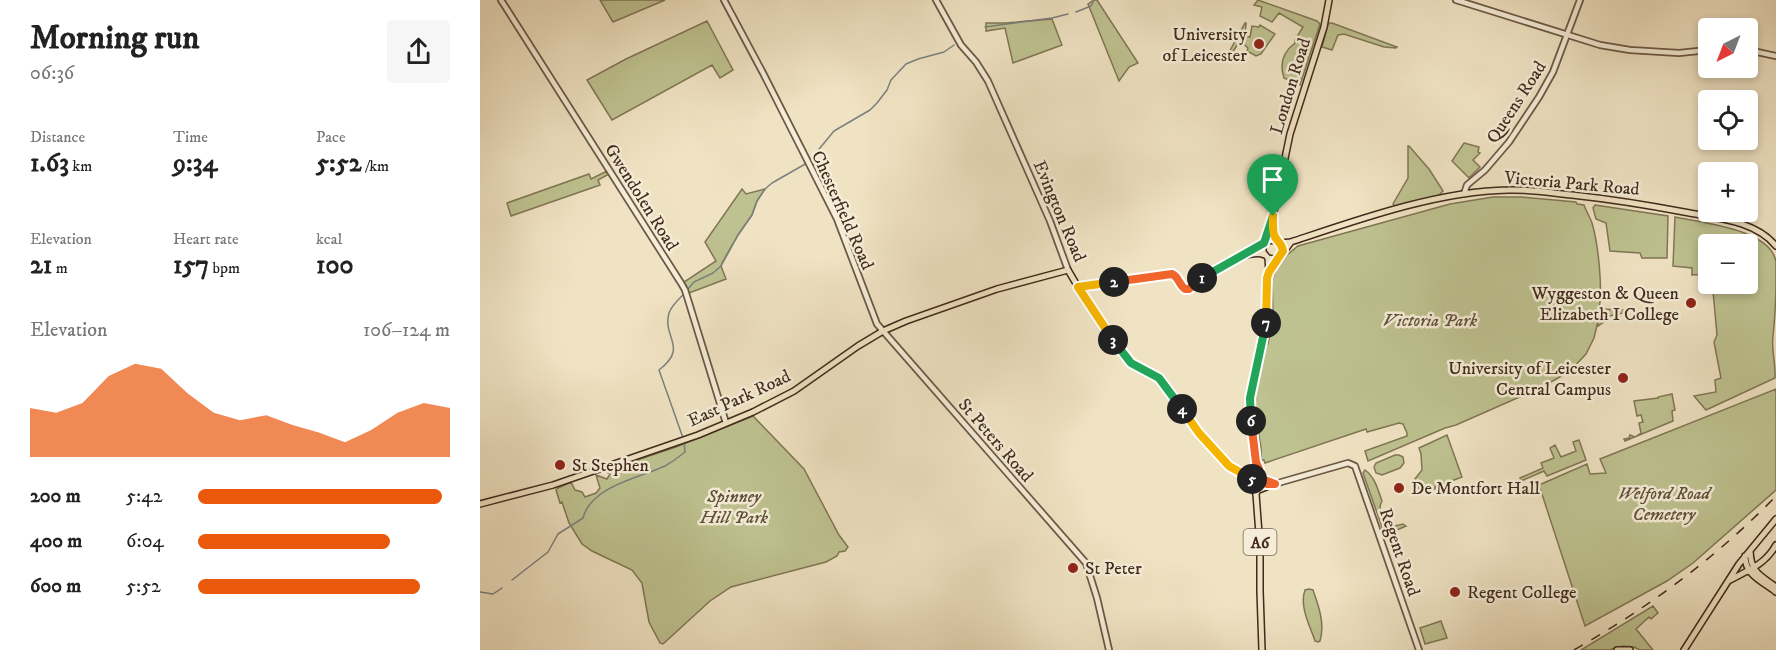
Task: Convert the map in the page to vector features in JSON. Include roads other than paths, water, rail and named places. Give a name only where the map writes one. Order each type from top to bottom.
[{"type":"main road","name":"London Road","points":[[1269,272],[1263,248],[1264,243],[1273,216],[1286,148],[1324,27],[1329,0]]},
{"type":"main road","name":"Victoria Park Road","points":[[1278,241],[1291,242],[1386,212],[1467,193],[1509,190],[1551,192],[1672,209],[1746,225],[1760,231],[1776,246]]},
{"type":"main road","name":"London Road","points":[[1262,650],[1260,547],[1257,492],[1253,488],[1256,479],[1250,398],[1266,327],[1269,272],[1283,248],[1274,232],[1273,216]]},
{"type":"main road","points":[[1239,258],[1270,240],[1278,241]]},
{"type":"main road","points":[[1078,287],[1165,274],[1174,275],[1180,286],[1189,289],[1210,273],[1239,258],[1254,253],[1274,259],[1291,242]]},
{"type":"main road","name":"Evington Road","points":[[1068,270],[1078,287]]},
{"type":"main road","name":"East Park Road","points":[[480,504],[553,485],[726,423],[794,391],[884,331],[975,296],[1068,270]]},
{"type":"main road","points":[[1244,473],[1255,465]]},
{"type":"main road","points":[[1257,492],[1273,484]]},
{"type":"main road","points":[[1684,650],[1732,574],[1776,519]]},
{"type":"main road","points":[[1730,580],[1761,563],[1776,545]]},
{"type":"main road","points":[[1749,555],[1754,561],[1761,563]]},
{"type":"main road","points":[[1749,555],[1751,570],[1776,592]]},
{"type":"main road","points":[[1751,570],[1776,587]]},
{"type":"main road","points":[[1617,650],[1630,650]]},
{"type":"street","name":"Gwendolen Road","points":[[501,0],[685,292],[726,423]]},
{"type":"street","name":"Chesterfield Road","points":[[724,0],[837,219],[877,324],[884,331]]},
{"type":"street","name":"Evington Road","points":[[936,0],[961,45],[976,62],[988,81],[1050,220],[1068,270]]},
{"type":"street","points":[[1456,0],[1600,45],[1649,53],[1698,51]]},
{"type":"street","name":"Queens Road","points":[[1467,193],[1467,185],[1475,180],[1509,142],[1537,101],[1550,78],[1580,0]]},
{"type":"street","points":[[1758,52],[1776,56]]},
{"type":"street","points":[[1475,180],[1481,192]]},
{"type":"street","name":"Evington Road","points":[[1078,287],[1127,359],[1159,378],[1229,466],[1256,479],[1273,484]]},
{"type":"street","name":"St Peters Road","points":[[884,331],[1089,567],[1109,650]]},
{"type":"street","name":"Regent Road","points":[[1273,484],[1353,464],[1359,473],[1419,650]]},
{"type":"waterway","points":[[1076,12],[1091,6],[1094,0]]},
{"type":"waterway","points":[[985,27],[1068,14]]},
{"type":"waterway","points":[[810,160],[834,131],[870,110],[887,90],[891,80],[906,64],[944,52],[954,45]]},
{"type":"waterway","points":[[687,290],[694,282],[713,273],[721,266],[765,189],[807,163]]},
{"type":"waterway","points":[[683,438],[659,370],[668,362],[674,348],[669,329],[669,313],[673,305],[684,294]]},
{"type":"waterway","points":[[512,580],[548,552],[558,534],[583,518],[588,507],[596,498],[617,484],[670,463],[685,452],[684,442]]},
{"type":"waterway","points":[[480,592],[493,594],[502,588]]},
{"type":"railway","points":[[1574,650],[1629,617],[1681,580],[1730,540],[1776,496]]},
{"type":"place","name":"University of Leicester","points":[[1259,44]]},
{"type":"place","name":"Wyggeston & Queen Elizabeth I College","points":[[1691,303]]},
{"type":"place","name":"University of Leicester Central Campus","points":[[1623,378]]},
{"type":"place","name":"St Stephen","points":[[560,465]]},
{"type":"place","name":"De Montfort Hall","points":[[1399,488]]},
{"type":"place","name":"St Peter","points":[[1073,568]]},
{"type":"place","name":"Regent College","points":[[1455,592]]},
{"type":"park label","name":"Victoria Park","points":[[1430,320]]},
{"type":"park label","name":"Welford Road Cemetery","points":[[1664,503]]},
{"type":"park label","name":"Spinney Hill Park","points":[[734,506]]}]
